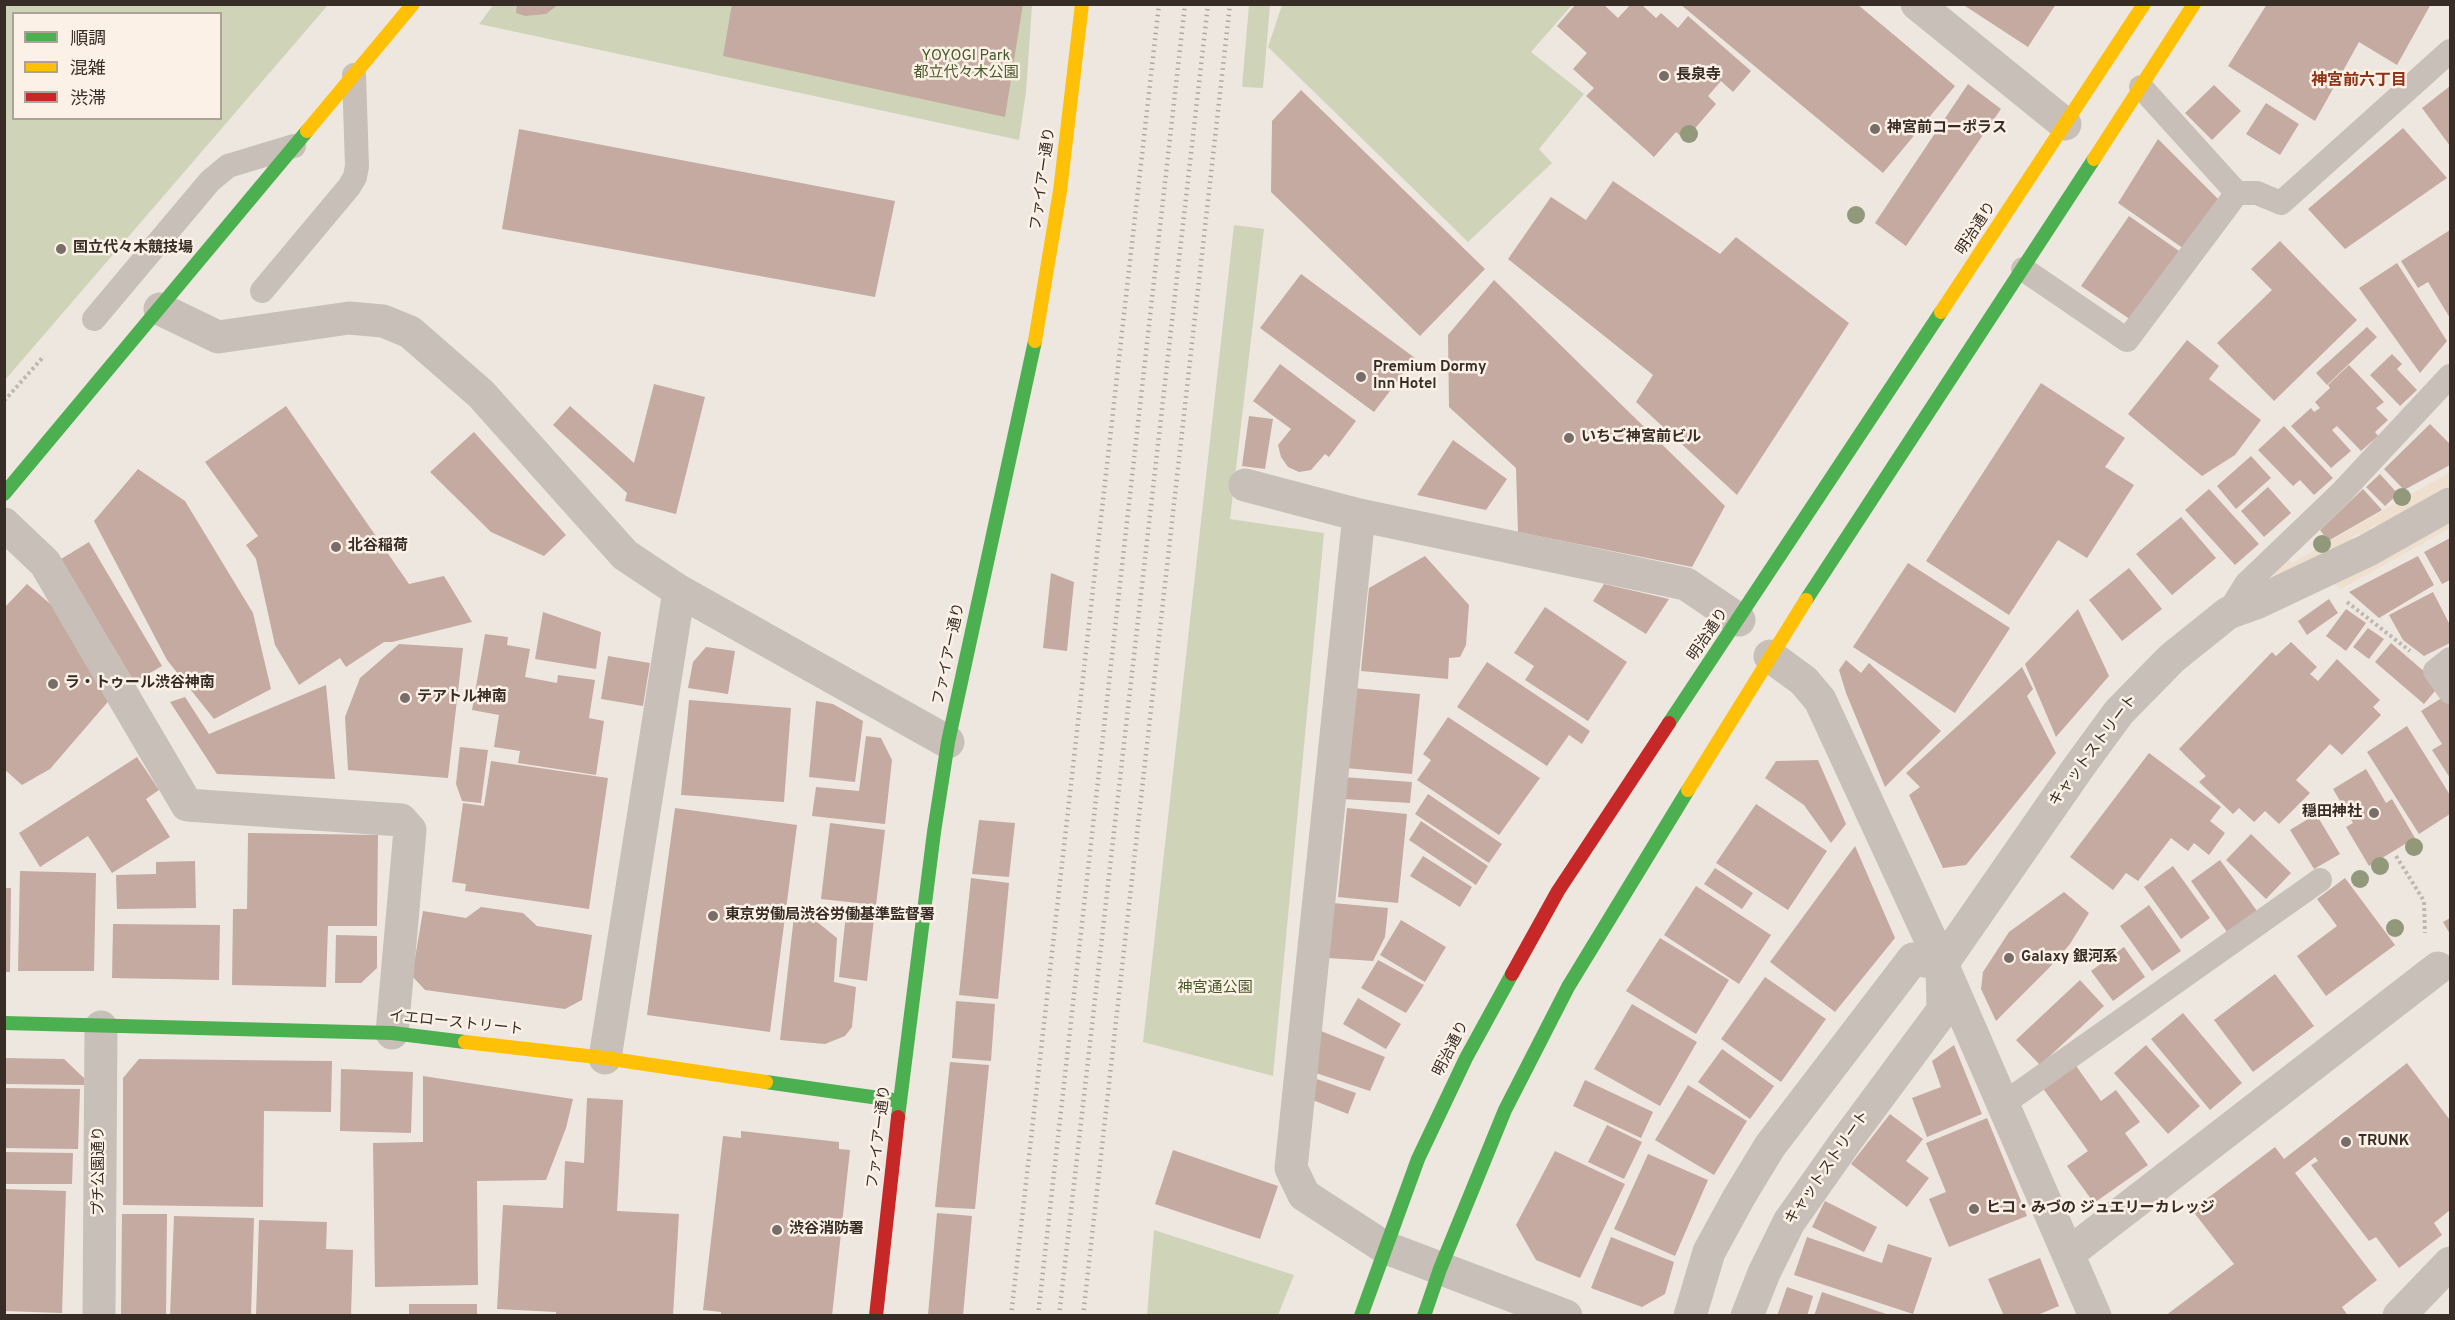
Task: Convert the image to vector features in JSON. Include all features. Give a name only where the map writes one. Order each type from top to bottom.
[{"type":"main road","points":[[4,494],[413,4]]},
{"type":"main road","name":"ファイアー通り","points":[[876,1316],[900,1101],[934,832],[948,742],[1038,328],[1060,191],[1082,4]]},
{"type":"main road","name":"明治通り","points":[[1361,1316],[1384,1247],[1418,1160],[1466,1058],[1506,981],[1558,891],[2144,4]]},
{"type":"main road","points":[[1424,1316],[1440,1269],[1504,1110],[1568,987],[1770,656],[2194,4]]},
{"type":"main road","name":"イエローストリート","points":[[4,1023],[392,1033],[605,1058],[900,1101]]},
{"type":"street","points":[[1917,4],[2065,124]]},
{"type":"street","points":[[160,309],[219,337],[350,318],[383,321],[410,332],[482,394],[625,555],[679,591],[948,742]]},
{"type":"street","points":[[1245,485],[1359,515],[1686,584],[1739,620]]},
{"type":"street","name":"キャットストリート","points":[[1747,1316],[1764,1273],[1790,1222],[1846,1141],[1943,1010],[1942,964],[2119,712],[2172,658],[2228,612],[2256,603],[2368,550],[2451,504]]},
{"type":"street","points":[[1359,515],[1291,1168],[1304,1195],[1384,1247],[1566,1316]]},
{"type":"street","points":[[4,524],[45,563],[188,805],[401,820],[410,830],[392,1033]]},
{"type":"street","points":[[605,1058],[679,591]]},
{"type":"street","points":[[1770,656],[1804,681],[1820,700],[1942,964],[2095,1316]]},
{"type":"street","points":[[2068,1254],[2431,956]]},
{"type":"street","points":[[1690,1316],[1709,1252],[1770,1146],[1913,959],[1942,964]]},
{"type":"street","name":"プチ公園通り","points":[[99,1316],[101,1027]]},
{"type":"street","points":[[2399,1316],[2451,1263]]},
{"type":"lane","points":[[2141,87],[2237,193],[2257,193],[2281,203],[2451,51]]},
{"type":"lane","points":[[262,291],[355,177],[357,166],[354,75]]},
{"type":"lane","points":[[94,319],[210,181],[228,166],[294,146]]},
{"type":"lane","points":[[2023,269],[2127,340],[2237,193]]},
{"type":"lane","points":[[2228,612],[2246,584],[2341,493],[2451,376]]},
{"type":"lane","points":[[2443,665],[2451,692]]},
{"type":"lane","points":[[2003,1104],[2320,880]]},
{"type":"path","points":[[4,401],[44,356]]},
{"type":"path","points":[[2314,574],[2443,665]]},
{"type":"path","points":[[2396,856],[2424,901],[2431,956]]},
{"type":"green space","name":"YOYOGI Park 都立代々木公園","points":[[494,4],[1032,5],[1026,92],[1019,140],[479,24]]},
{"type":"green space","name":"国立代々木競技場","points":[[4,5],[328,5],[5,380]]},
{"type":"green space","points":[[1249,5],[1270,5],[1263,88],[1242,87]]},
{"type":"green space","points":[[1282,5],[1572,5],[1531,52],[1584,94],[1539,149],[1552,163],[1468,242],[1268,47]]},
{"type":"green space","name":"神宮通公園","points":[[1234,225],[1264,229],[1230,519],[1324,533],[1273,1076],[1143,1042]]},
{"type":"green space","points":[[1154,1230],[1294,1275],[1278,1315],[1147,1315]]},
{"type":"shaded area","points":[[2450,472],[2450,486],[2434,493],[2438,501],[2382,532],[2378,524],[2361,536],[2359,533],[2352,537],[2355,545],[2277,580],[2272,570],[2288,558],[2292,563]]},
{"type":"shaded area","points":[[2450,516],[2450,528],[2341,589],[2328,579]]},
{"type":"building","points":[[517,4],[559,4],[546,14],[525,16],[516,13]]},
{"type":"building","points":[[732,4],[1023,4],[1005,117],[723,56]]},
{"type":"building","name":"長泉寺","points":[[1576,4],[1603,4],[1618,18],[1631,4],[1641,4],[1656,18],[1661,13],[1678,28],[1688,16],[1751,71],[1733,92],[1721,81],[1708,96],[1716,104],[1685,140],[1676,132],[1654,157],[1586,96],[1594,88],[1573,69],[1587,53],[1557,26]]},
{"type":"building","name":"神宮前コーポラス","points":[[1680,4],[1857,4],[1955,86],[1883,173]]},
{"type":"building","points":[[1962,4],[2056,4],[2028,47]]},
{"type":"building","points":[[2267,4],[2431,4],[2397,65],[2359,42],[2315,121],[2228,66]]},
{"type":"building","points":[[1968,84],[2001,109],[1906,246],[1875,223]]},
{"type":"building","points":[[2214,85],[2241,111],[2212,140],[2185,113]]},
{"type":"building","points":[[2450,86],[2450,146],[2422,108]]},
{"type":"building","points":[[1301,90],[1485,269],[1420,336],[1271,192],[1272,121]]},
{"type":"building","points":[[2266,103],[2299,124],[2280,155],[2246,134]]},
{"type":"building","points":[[2403,128],[2447,178],[2345,249],[2308,209]]},
{"type":"building","points":[[519,129],[895,201],[875,297],[502,229]]},
{"type":"building","points":[[2158,139],[2221,202],[2187,251],[2118,203]]},
{"type":"building","points":[[1613,181],[1720,254],[1736,237],[1849,323],[1737,495],[1636,402],[1653,375],[1508,259],[1551,197],[1586,220]]},
{"type":"building","points":[[2129,216],[2182,253],[2134,322],[2081,286]]},
{"type":"building","points":[[2450,230],[2450,318],[2428,282],[2418,288],[2401,261]]},
{"type":"building","points":[[2280,241],[2357,320],[2274,401],[2217,343],[2272,290],[2251,269]]},
{"type":"building","points":[[2397,263],[2447,341],[2420,373],[2359,288]]},
{"type":"building","points":[[1301,274],[1415,358],[1374,412],[1260,328]]},
{"type":"building","name":"いちご神宮前ビル","points":[[1494,280],[1725,506],[1692,567],[1518,532],[1516,468],[1449,407],[1448,335]]},
{"type":"building","points":[[2367,327],[2377,337],[2327,385],[2316,373]]},
{"type":"building","points":[[2187,340],[2219,366],[2209,379],[2261,420],[2235,455],[2202,476],[2128,414]]},
{"type":"building","points":[[2392,354],[2402,364],[2397,369],[2417,390],[2400,406],[2370,375]]},
{"type":"building","points":[[1280,364],[1356,421],[1329,457],[1325,454],[1311,470],[1299,472],[1288,467],[1281,457],[1278,445],[1291,429],[1253,401]]},
{"type":"building","points":[[2349,365],[2384,402],[2376,408],[2388,420],[2375,432],[2378,436],[2361,451],[2337,426],[2332,430],[2351,451],[2331,468],[2291,426],[2311,408],[2314,412],[2320,408],[2315,402],[2330,388],[2328,385]]},
{"type":"building","points":[[2041,383],[2125,438],[2105,467],[2134,485],[2087,558],[2058,540],[2009,615],[1926,561]]},
{"type":"building","points":[[654,384],[705,397],[676,514],[625,501],[627,493],[553,425],[570,406],[634,463]]},
{"type":"building","points":[[286,406],[409,584],[444,576],[472,622],[384,642],[346,667],[340,658],[299,685],[275,645],[256,559],[246,545],[258,536],[205,462]]},
{"type":"building","points":[[1249,416],[1273,419],[1265,469],[1242,466]]},
{"type":"building","points":[[2430,424],[2450,444],[2450,465],[2404,490],[2384,469]]},
{"type":"building","points":[[2284,426],[2333,478],[2314,495],[2300,480],[2293,486],[2258,450]]},
{"type":"building","points":[[474,432],[566,535],[544,556],[491,532],[430,472]]},
{"type":"building","points":[[1453,440],[1507,479],[1486,510],[1417,495]]},
{"type":"building","points":[[2251,456],[2271,478],[2236,509],[2217,486]]},
{"type":"building","points":[[138,469],[185,501],[253,613],[271,689],[214,719],[167,660],[94,521]]},
{"type":"building","points":[[2380,474],[2398,494],[2385,506],[2366,487]]},
{"type":"building","points":[[2268,487],[2291,513],[2264,537],[2241,511]]},
{"type":"building","points":[[2209,489],[2259,544],[2235,565],[2185,510]]},
{"type":"building","points":[[2363,489],[2382,510],[2328,541],[2320,530]]},
{"type":"building","points":[[2181,517],[2216,558],[2172,595],[2136,554]]},
{"type":"building","points":[[2450,538],[2450,580],[2442,584],[2424,552]]},
{"type":"building","points":[[89,542],[162,666],[134,682],[61,559]]},
{"type":"building","points":[[1425,556],[1469,605],[1466,645],[1460,657],[1449,658],[1448,679],[1361,671],[1369,588]]},
{"type":"building","points":[[2418,556],[2434,585],[2379,618],[2349,592]]},
{"type":"building","points":[[1908,563],[2010,628],[1955,713],[1853,647]]},
{"type":"building","points":[[2129,568],[2162,609],[2122,641],[2089,600]]},
{"type":"building","points":[[1051,573],[1074,582],[1067,651],[1043,648]]},
{"type":"building","name":"ラ・トゥール渋谷神南","points":[[27,584],[55,608],[112,697],[50,769],[22,785],[4,769],[4,608]]},
{"type":"building","points":[[1604,584],[1669,599],[1646,634],[1593,601]]},
{"type":"building","points":[[2433,592],[2450,625],[2450,643],[2424,656],[2403,640],[2389,615]]},
{"type":"building","points":[[2329,599],[2338,613],[2307,635],[2298,621]]},
{"type":"building","points":[[1545,607],[1627,662],[1588,721],[1525,680],[1534,666],[1514,653]]},
{"type":"building","points":[[2078,609],[2109,676],[2056,737],[2025,664]]},
{"type":"building","points":[[2346,609],[2366,623],[2346,651],[2326,636]]},
{"type":"building","points":[[543,612],[601,632],[596,669],[535,659]]},
{"type":"building","points":[[2368,628],[2384,639],[2369,659],[2353,647]]},
{"type":"building","points":[[485,634],[508,637],[507,645],[530,649],[525,677],[557,683],[558,675],[595,680],[589,718],[604,721],[596,775],[518,763],[520,751],[494,747],[499,715],[472,710]]},
{"type":"building","points":[[2291,642],[2317,667],[2310,674],[2318,681],[2337,659],[2380,700],[2373,707],[2381,715],[2342,755],[2330,744],[2296,780],[2310,793],[2279,824],[2265,811],[2254,822],[2239,808],[2233,814],[2199,782],[2206,776],[2179,749],[2272,652],[2276,656]]},
{"type":"building","points":[[2391,643],[2440,685],[2424,704],[2375,662]]},
{"type":"building","name":"テアトル神南","points":[[399,644],[463,648],[448,778],[348,770],[345,717],[360,678]]},
{"type":"building","points":[[706,647],[735,651],[728,694],[688,688],[693,662]]},
{"type":"building","points":[[608,656],[650,663],[643,706],[601,699]]},
{"type":"building","points":[[1846,660],[1861,673],[1869,663],[1941,731],[1885,787],[1846,693],[1839,670]]},
{"type":"building","points":[[1487,662],[1590,731],[1582,744],[1569,735],[1547,766],[1457,707]]},
{"type":"building","points":[[2022,667],[2033,689],[2027,696],[2056,753],[1966,865],[1943,868],[1909,795],[1920,787],[1906,773]]},
{"type":"building","points":[[326,685],[335,779],[217,774],[170,702],[185,697],[209,734]]},
{"type":"building","points":[[1353,688],[1420,694],[1412,774],[1346,768]]},
{"type":"building","points":[[2448,694],[2450,697],[2450,778],[2432,750],[2442,744],[2421,711]]},
{"type":"building","points":[[689,700],[791,708],[784,802],[681,795]]},
{"type":"building","points":[[816,701],[833,704],[863,721],[855,782],[809,777]]},
{"type":"building","points":[[1448,717],[1540,778],[1499,835],[1417,780],[1431,760],[1423,754]]},
{"type":"building","points":[[2407,726],[2450,795],[2450,814],[2419,834],[2367,752]]},
{"type":"building","points":[[866,736],[881,738],[892,760],[885,824],[812,816],[816,787],[859,791]]},
{"type":"building","points":[[460,747],[488,750],[481,803],[462,801],[456,784]]},
{"type":"building","points":[[2149,753],[2221,807],[2210,821],[2225,833],[2209,855],[2194,843],[2188,851],[2171,838],[2138,881],[2126,873],[2113,890],[2070,857]]},
{"type":"building","points":[[137,757],[159,790],[146,799],[170,837],[112,873],[88,836],[40,867],[19,833]]},
{"type":"building","points":[[1818,760],[1846,824],[1831,843],[1804,805],[1765,778],[1776,761]]},
{"type":"building","points":[[491,761],[608,778],[589,909],[465,891],[466,884],[452,882],[463,803],[484,806]]},
{"type":"building","name":"穏田神社","points":[[2366,769],[2386,803],[2392,799],[2415,838],[2369,866],[2346,827],[2353,823],[2333,789]]},
{"type":"building","points":[[1343,777],[1412,782],[1410,803],[1342,799]]},
{"type":"building","points":[[1428,794],[1502,844],[1489,863],[1415,814]]},
{"type":"building","points":[[1756,804],[1827,851],[1788,910],[1716,863]]},
{"type":"building","points":[[675,808],[797,825],[770,1032],[647,1015]]},
{"type":"building","points":[[1347,808],[1407,814],[1398,903],[1338,897]]},
{"type":"building","points":[[2316,814],[2340,854],[2314,869],[2290,830]]},
{"type":"building","points":[[979,820],[1015,823],[1009,877],[972,874]]},
{"type":"building","points":[[1421,821],[1488,866],[1476,885],[1409,840]]},
{"type":"building","points":[[830,823],[885,830],[876,905],[821,899]]},
{"type":"building","points":[[248,833],[378,835],[377,926],[328,926],[326,987],[232,985],[233,909],[247,909]]},
{"type":"building","points":[[2251,834],[2291,873],[2266,899],[2226,860]]},
{"type":"building","points":[[1855,846],[1895,938],[1835,1012],[1770,962]]},
{"type":"building","points":[[1423,856],[1472,887],[1460,907],[1410,876]]},
{"type":"building","points":[[2220,860],[2257,911],[2227,932],[2191,881]]},
{"type":"building","points":[[195,861],[196,908],[117,909],[116,875],[156,874],[156,862]]},
{"type":"building","points":[[2173,866],[2210,918],[2181,939],[2144,887]]},
{"type":"building","points":[[1715,868],[1753,893],[1742,909],[1704,884]]},
{"type":"building","points":[[20,871],[96,873],[94,971],[18,971]]},
{"type":"building","points":[[971,878],[1009,883],[998,999],[959,995]]},
{"type":"building","points":[[2345,878],[2395,945],[2326,996],[2297,956],[2337,926],[2317,899]]},
{"type":"building","points":[[1696,886],[1771,935],[1739,984],[1664,935]]},
{"type":"building","points":[[4,888],[11,888],[10,972],[4,972]]},
{"type":"building","points":[[2064,892],[2089,913],[2070,944],[1996,1021],[1981,989],[1983,972],[2009,932]]},
{"type":"building","points":[[1333,903],[1388,908],[1385,937],[1373,961],[1329,958]]},
{"type":"building","points":[[2149,905],[2181,951],[2152,971],[2120,926]]},
{"type":"building","points":[[481,907],[523,913],[537,926],[592,935],[582,1000],[565,1009],[425,990],[412,976],[423,911],[466,918]]},
{"type":"building","points":[[846,915],[874,918],[867,981],[839,977]]},
{"type":"building","points":[[794,916],[811,917],[837,938],[834,982],[856,987],[852,1027],[845,1036],[825,1044],[780,1040]]},
{"type":"building","points":[[2450,918],[2450,934],[2443,922]]},
{"type":"building","points":[[1401,920],[1446,947],[1425,982],[1380,955]]},
{"type":"building","points":[[113,924],[220,925],[219,980],[112,978]]},
{"type":"building","points":[[336,935],[377,936],[377,968],[361,983],[335,983]]},
{"type":"building","points":[[1660,938],[1729,980],[1696,1034],[1626,991]]},
{"type":"building","points":[[2124,947],[2145,977],[2113,1001],[2091,971]]},
{"type":"building","points":[[1378,960],[1424,985],[1406,1013],[1361,988]]},
{"type":"building","points":[[2275,974],[2314,1026],[2253,1072],[2214,1020]]},
{"type":"building","points":[[1765,977],[1826,1019],[1781,1082],[1721,1039]]},
{"type":"building","points":[[2080,980],[2104,1006],[2040,1065],[2016,1040]]},
{"type":"building","points":[[1358,998],[1401,1024],[1386,1049],[1343,1024]]},
{"type":"building","points":[[956,1001],[995,1004],[991,1061],[952,1058]]},
{"type":"building","points":[[1632,1004],[1697,1042],[1660,1106],[1594,1069]]},
{"type":"building","points":[[2183,1013],[2242,1083],[2210,1110],[2151,1039]]},
{"type":"building","points":[[1321,1031],[1385,1057],[1370,1091],[1316,1073]]},
{"type":"building","points":[[1954,1045],[1982,1114],[1927,1137],[1912,1098],[1941,1087],[1932,1061]]},
{"type":"building","points":[[2146,1045],[2200,1106],[2168,1134],[2114,1073]]},
{"type":"building","points":[[1722,1049],[1774,1086],[1750,1119],[1698,1082]]},
{"type":"building","points":[[4,1058],[64,1059],[84,1078],[84,1085],[4,1084]]},
{"type":"building","points":[[139,1059],[332,1061],[331,1112],[264,1111],[263,1207],[123,1205],[123,1078]]},
{"type":"building","points":[[950,1062],[989,1065],[975,1209],[935,1207]]},
{"type":"building","points":[[2074,1063],[2101,1101],[2116,1090],[2140,1122],[2125,1133],[2148,1165],[2094,1203],[2067,1166],[2088,1151],[2042,1087]]},
{"type":"building","points":[[2407,1063],[2450,1120],[2450,1210],[2434,1223],[2442,1235],[2399,1268],[2376,1237],[2369,1241],[2311,1165],[2318,1161],[2315,1157],[2295,1173],[2377,1280],[2342,1307],[2348,1316],[2165,1316],[2234,1264],[2192,1210],[2275,1147],[2284,1159]]},
{"type":"building","points":[[341,1069],[413,1072],[411,1133],[340,1131]]},
{"type":"building","points":[[423,1076],[573,1099],[566,1128],[546,1180],[477,1181],[478,1285],[375,1287],[373,1143],[423,1142]]},
{"type":"building","points":[[1317,1079],[1356,1093],[1348,1114],[1310,1099]]},
{"type":"building","points":[[1585,1080],[1653,1112],[1641,1138],[1573,1106]]},
{"type":"building","points":[[1688,1085],[1747,1121],[1714,1175],[1655,1140]]},
{"type":"building","points":[[5,1088],[80,1089],[78,1149],[4,1148]]},
{"type":"building","points":[[587,1098],[623,1100],[617,1211],[679,1214],[673,1316],[556,1316],[556,1312],[497,1309],[503,1205],[563,1208],[565,1161],[584,1163]]},
{"type":"building","points":[[1890,1114],[1923,1139],[1906,1161],[1929,1178],[1907,1207],[1851,1164]]},
{"type":"building","points":[[1987,1118],[2027,1216],[1949,1247],[1929,1199],[1946,1192],[1926,1143]]},
{"type":"building","points":[[1607,1125],[1642,1142],[1624,1179],[1588,1162]]},
{"type":"building","name":"渋谷消防署","points":[[741,1131],[839,1142],[839,1149],[850,1150],[832,1316],[721,1316],[721,1312],[703,1310],[723,1136],[741,1138]]},
{"type":"building","points":[[1173,1150],[1278,1186],[1260,1239],[1155,1204]]},
{"type":"building","points":[[1555,1151],[1625,1184],[1580,1278],[1536,1260],[1516,1225]]},
{"type":"building","points":[[4,1152],[73,1153],[72,1184],[4,1184]]},
{"type":"building","points":[[1648,1154],[1708,1180],[1675,1256],[1614,1229]]},
{"type":"building","points":[[4,1189],[66,1191],[62,1313],[4,1311]]},
{"type":"building","points":[[1825,1201],[1877,1227],[1864,1252],[1812,1227]]},
{"type":"building","points":[[937,1213],[972,1216],[963,1316],[928,1315]]},
{"type":"building","points":[[122,1214],[167,1214],[166,1316],[121,1316]]},
{"type":"building","points":[[174,1216],[254,1218],[251,1316],[170,1316]]},
{"type":"building","points":[[259,1220],[327,1222],[326,1249],[353,1250],[351,1316],[256,1316]]},
{"type":"building","points":[[1611,1237],[1674,1262],[1665,1294],[1642,1307],[1591,1288]]},
{"type":"building","points":[[1807,1237],[1882,1263],[1888,1244],[1932,1258],[1913,1314],[1794,1275]]},
{"type":"building","points":[[2040,1258],[2059,1306],[2035,1316],[2004,1316],[1988,1279]]},
{"type":"building","points":[[1787,1287],[1813,1296],[1807,1316],[1777,1316]]},
{"type":"building","points":[[1822,1292],[1889,1315],[1889,1316],[1814,1316]]},
{"type":"building","points":[[409,1304],[477,1304],[477,1316],[409,1316]]},
{"type":"railway","points":[[1011,1316],[1159,4]]},
{"type":"railway","points":[[1038,1316],[1185,4]]},
{"type":"railway","points":[[1059,1316],[1208,4]]},
{"type":"railway","points":[[1083,1316],[1230,4]]},
{"type":"traffic: fast","points":[[4,494],[307,131]]},
{"type":"traffic: fast","points":[[1806,600],[2094,159]]},
{"type":"traffic: fast","points":[[1669,723],[1941,312]]},
{"type":"traffic: fast","points":[[898,1117],[934,832],[948,742],[1035,341]]},
{"type":"traffic: fast","points":[[1424,1316],[1440,1269],[1505,1110],[1568,987],[1688,790]]},
{"type":"traffic: fast","points":[[1361,1316],[1418,1159],[1466,1058],[1512,974]]},
{"type":"traffic: fast","points":[[4,1023],[392,1033],[465,1042]]},
{"type":"traffic: fast","points":[[766,1082],[900,1101]]},
{"type":"traffic: slow","points":[[307,131],[413,4]]},
{"type":"traffic: slow","points":[[1035,341],[1060,191],[1082,4]]},
{"type":"traffic: slow","points":[[1941,312],[2144,4]]},
{"type":"traffic: slow","points":[[2094,159],[2194,4]]},
{"type":"traffic: slow","points":[[1688,790],[1806,600]]},
{"type":"traffic: slow","points":[[465,1042],[605,1058],[766,1082]]},
{"type":"traffic: jam","points":[[1512,974],[1558,891],[1669,723]]},
{"type":"traffic: jam","points":[[876,1316],[898,1117]]},
{"type":"place","name":"長泉寺","points":[[1664,76]]},
{"type":"place","name":"神宮前コーポラス","points":[[1875,129]]},
{"type":"place","name":"国立代々木競技場","points":[[61,249]]},
{"type":"place","name":"Premium Dormy Inn Hotel","points":[[1361,377]]},
{"type":"place","name":"いちご神宮前ビル","points":[[1569,438]]},
{"type":"place","name":"北谷稲荷","points":[[336,547]]},
{"type":"place","name":"ラ・トゥール渋谷神南","points":[[53,684]]},
{"type":"place","name":"テアトル神南","points":[[405,698]]},
{"type":"place","name":"穏田神社","points":[[2374,813]]},
{"type":"place","name":"東京労働局渋谷労働基準監督署","points":[[713,916]]},
{"type":"place","name":"Galaxy 銀河系","points":[[2009,958]]},
{"type":"place","name":"TRUNK","points":[[2346,1142]]},
{"type":"place","name":"ヒコ・みづの ジュエリーカレッジ","points":[[1974,1209]]},
{"type":"place","name":"渋谷消防署","points":[[777,1230]]},
{"type":"district","name":"神宮前六丁目","points":[[2359,82]]}]
